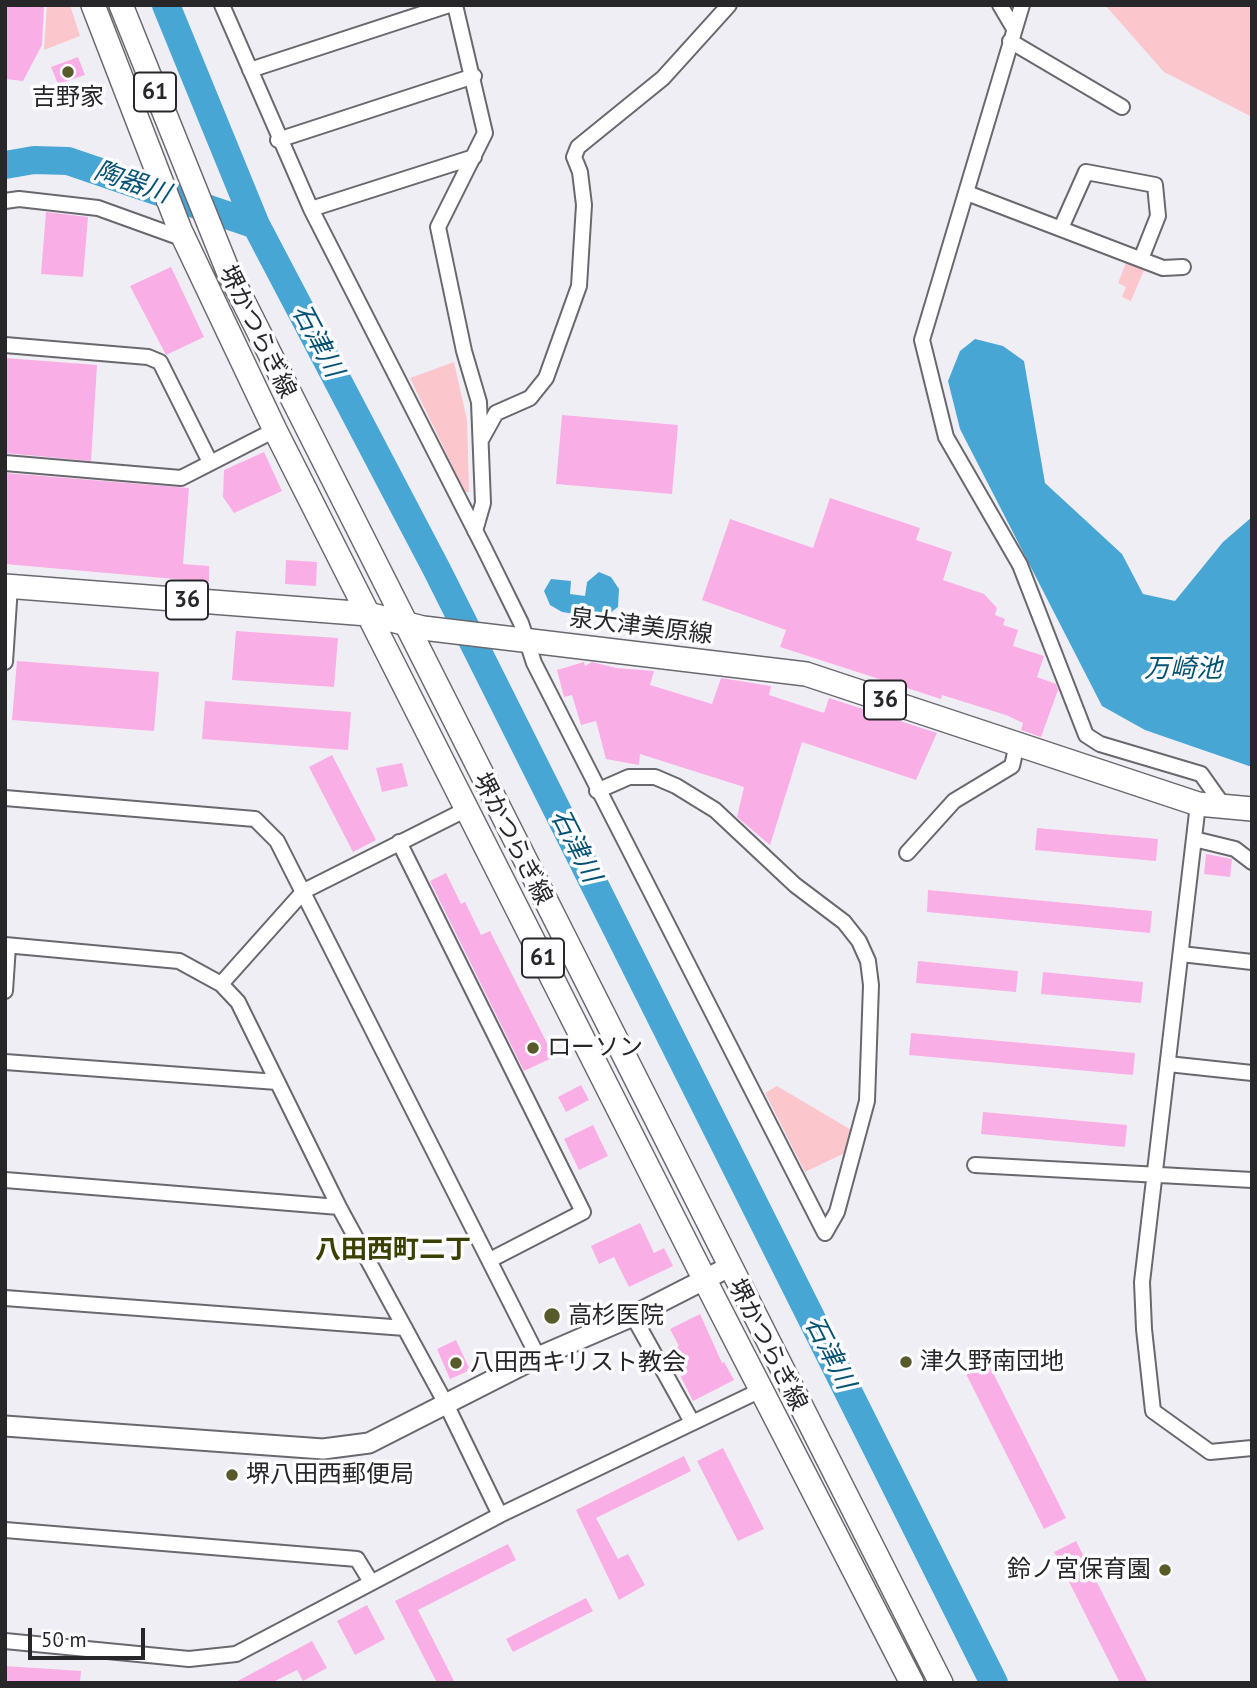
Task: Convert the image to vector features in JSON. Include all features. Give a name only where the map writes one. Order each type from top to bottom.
[{"type":"main road","name":"堺かつらぎ線","points":[[93,5],[182,235],[275,430],[912,1683]]},
{"type":"main road","name":"堺かつらぎ線","points":[[121,5],[228,271],[415,626],[729,1267],[941,1683]]},
{"type":"main road","name":"泉大津美原線","points":[[8,586],[368,614],[415,626],[806,674],[1198,804],[1252,809]]},
{"type":"street","points":[[222,5],[278,140],[475,531],[518,638],[534,663],[597,791],[825,1233],[837,1212],[867,1101],[872,985],[868,961],[859,941],[844,922],[795,885],[715,810],[676,786],[655,777],[629,777],[597,791]]},
{"type":"street","points":[[250,70],[449,5]]},
{"type":"street","points":[[455,5],[474,76],[485,133],[438,227],[464,351],[479,402],[483,503],[475,531]]},
{"type":"street","points":[[480,442],[496,412],[530,398],[546,378],[579,286],[584,205],[580,172],[574,157],[578,147],[663,78],[729,5]]},
{"type":"street","points":[[1000,5],[1012,34],[1122,107]]},
{"type":"street","points":[[1022,5],[922,340],[946,438],[1020,565],[1086,735],[1100,744],[1200,774],[1223,805]]},
{"type":"street","points":[[278,140],[474,76]]},
{"type":"street","points":[[311,209],[474,157]]},
{"type":"street","points":[[1061,228],[1086,172],[1155,185],[1158,216],[1141,259]]},
{"type":"street","points":[[967,193],[1163,268],[1183,267]]},
{"type":"street","points":[[5,201],[19,199],[98,208],[182,235]]},
{"type":"street","points":[[5,345],[148,357],[160,362],[210,462]]},
{"type":"street","points":[[5,463],[181,478],[275,430]]},
{"type":"street","points":[[5,662],[8,586]]},
{"type":"street","points":[[907,853],[954,801],[1012,766],[1017,744]]},
{"type":"street","points":[[5,798],[255,820],[276,841],[304,891],[538,1357]]},
{"type":"street","points":[[1198,804],[1142,1282],[1153,1411],[1210,1452],[1252,1448]]},
{"type":"street","points":[[221,984],[304,891],[467,808]]},
{"type":"street","points":[[1194,839],[1235,849],[1252,862]]},
{"type":"street","points":[[399,842],[583,1212],[490,1260]]},
{"type":"street","points":[[5,991],[7,946],[178,961],[221,984],[238,1002],[339,1208],[446,1404],[500,1516]]},
{"type":"street","points":[[1181,954],[1252,962]]},
{"type":"street","points":[[5,1062],[277,1082]]},
{"type":"street","points":[[1168,1065],[1252,1073]]},
{"type":"street","points":[[975,1165],[1252,1180]]},
{"type":"street","points":[[5,1180],[339,1208]]},
{"type":"street","points":[[5,1426],[323,1449],[369,1443],[538,1357],[633,1316],[729,1267]]},
{"type":"street","points":[[5,1298],[405,1328]]},
{"type":"street","points":[[633,1316],[692,1422]]},
{"type":"street","points":[[5,1641],[188,1658],[236,1654],[500,1516],[761,1390]]},
{"type":"street","points":[[5,1530],[357,1559],[371,1582]]},
{"type":"shaded area","points":[[47,5],[70,5],[80,36],[44,50]]},
{"type":"shaded area","points":[[1105,5],[1252,5],[1252,117],[1164,72]]},
{"type":"shaded area","points":[[1126,263],[1144,270],[1131,301],[1122,297],[1126,287],[1118,283]]},
{"type":"shaded area","points":[[454,362],[467,420],[469,492],[465,492],[410,378]]},
{"type":"shaded area","points":[[777,1086],[853,1131],[847,1152],[805,1172],[765,1093]]},
{"type":"water","name":"万崎池","points":[[975,339],[1003,346],[1024,361],[1045,483],[1122,554],[1143,594],[1175,601],[1223,542],[1252,517],[1252,767],[1145,730],[1102,706],[960,429],[948,381],[960,351]]},
{"type":"water","points":[[599,572],[611,577],[619,589],[618,607],[607,615],[597,617],[562,612],[550,605],[544,591],[551,579],[571,581],[570,594],[585,596],[587,582]]},
{"type":"building","points":[[5,5],[44,5],[42,45],[23,81],[5,79]]},
{"type":"building","points":[[78,57],[85,75],[58,84],[51,67]]},
{"type":"building","points":[[46,212],[88,217],[83,277],[41,274]]},
{"type":"building","points":[[171,267],[204,337],[166,355],[130,286]]},
{"type":"building","points":[[5,358],[97,365],[91,461],[5,453]]},
{"type":"building","points":[[562,415],[678,425],[672,494],[556,484]]},
{"type":"building","points":[[264,452],[282,491],[234,513],[223,497],[224,470]]},
{"type":"building","points":[[5,473],[189,488],[183,564],[209,566],[209,582],[5,564]]},
{"type":"building","points":[[830,498],[920,528],[916,540],[952,552],[943,580],[984,594],[997,608],[995,615],[1005,619],[1003,625],[1018,630],[1013,646],[1044,656],[1037,677],[1056,684],[1058,690],[1041,737],[1021,730],[1023,723],[1006,715],[942,695],[941,699],[780,647],[786,630],[702,600],[730,519],[813,548]]},
{"type":"building","points":[[286,560],[317,562],[316,586],[285,584]]},
{"type":"building","points":[[236,631],[338,638],[334,687],[232,680]]},
{"type":"building","points":[[17,661],[159,672],[154,731],[12,720]]},
{"type":"building","points":[[584,662],[585,666],[592,662],[616,668],[654,671],[650,685],[712,704],[721,678],[771,686],[769,695],[824,713],[829,698],[937,733],[916,780],[802,742],[770,845],[737,817],[744,787],[640,754],[639,765],[606,759],[596,721],[581,725],[572,695],[564,697],[557,670]]},
{"type":"building","points":[[205,701],[351,712],[348,750],[202,739]]},
{"type":"building","points":[[332,755],[376,840],[353,852],[309,767]]},
{"type":"building","points":[[402,763],[408,786],[382,792],[376,768]]},
{"type":"building","points":[[1037,828],[1158,839],[1156,861],[1035,850]]},
{"type":"building","points":[[1206,854],[1232,859],[1230,877],[1204,874]]},
{"type":"building","points":[[446,873],[461,904],[465,902],[481,935],[490,931],[554,1057],[524,1071],[430,881]]},
{"type":"building","points":[[928,890],[1152,911],[1150,933],[927,912]]},
{"type":"building","points":[[918,961],[1018,971],[1016,992],[916,983]]},
{"type":"building","points":[[1043,972],[1143,982],[1141,1003],[1041,994]]},
{"type":"building","points":[[911,1033],[1135,1053],[1133,1075],[909,1055]]},
{"type":"building","points":[[581,1085],[589,1100],[566,1112],[558,1097]]},
{"type":"building","points":[[983,1112],[1127,1125],[1125,1147],[981,1134]]},
{"type":"building","points":[[593,1125],[608,1156],[579,1170],[564,1139]]},
{"type":"building","points":[[640,1223],[654,1253],[664,1248],[673,1266],[629,1287],[614,1257],[599,1264],[591,1246]]},
{"type":"building","points":[[700,1314],[722,1363],[724,1362],[734,1380],[693,1401],[668,1351],[679,1346],[670,1329]]},
{"type":"building","points":[[456,1340],[470,1370],[450,1379],[437,1349]]},
{"type":"building","points":[[986,1359],[1066,1518],[1044,1529],[964,1370]]},
{"type":"building","points":[[723,1448],[764,1529],[738,1541],[697,1461]]},
{"type":"building","points":[[684,1456],[691,1471],[596,1518],[618,1559],[628,1554],[645,1585],[619,1600],[576,1510]]},
{"type":"building","points":[[1076,1541],[1148,1683],[1120,1683],[1054,1552]]},
{"type":"building","points":[[508,1544],[516,1560],[418,1610],[455,1683],[437,1683],[395,1601]]},
{"type":"building","points":[[586,1598],[593,1611],[513,1652],[506,1639]]},
{"type":"building","points":[[367,1605],[385,1639],[355,1655],[337,1621]]},
{"type":"building","points":[[312,1641],[327,1668],[303,1681],[297,1670],[271,1683],[234,1683]]},
{"type":"building","points":[[5,1666],[81,1671],[80,1683],[5,1683]]},
{"type":"waterway","name":"石津川","points":[[166,5],[256,225],[437,570],[994,1683]]},
{"type":"waterway","name":"陶器川","points":[[5,165],[34,160],[68,161],[256,225]]},
{"type":"place","name":"吉野家","points":[[68,72]]},
{"type":"place","name":"ローソン","points":[[533,1048]]},
{"type":"place","name":"高杉医院","points":[[552,1316]]},
{"type":"place","name":"津久野南団地","points":[[906,1362]]},
{"type":"place","name":"八田西キリスト教会","points":[[456,1363]]},
{"type":"place","name":"堺八田西郵便局","points":[[232,1475]]},
{"type":"place","name":"鈴ノ宮保育園","points":[[1165,1570]]},
{"type":"district","name":"八田西町二丁","points":[[393,1251]]}]
